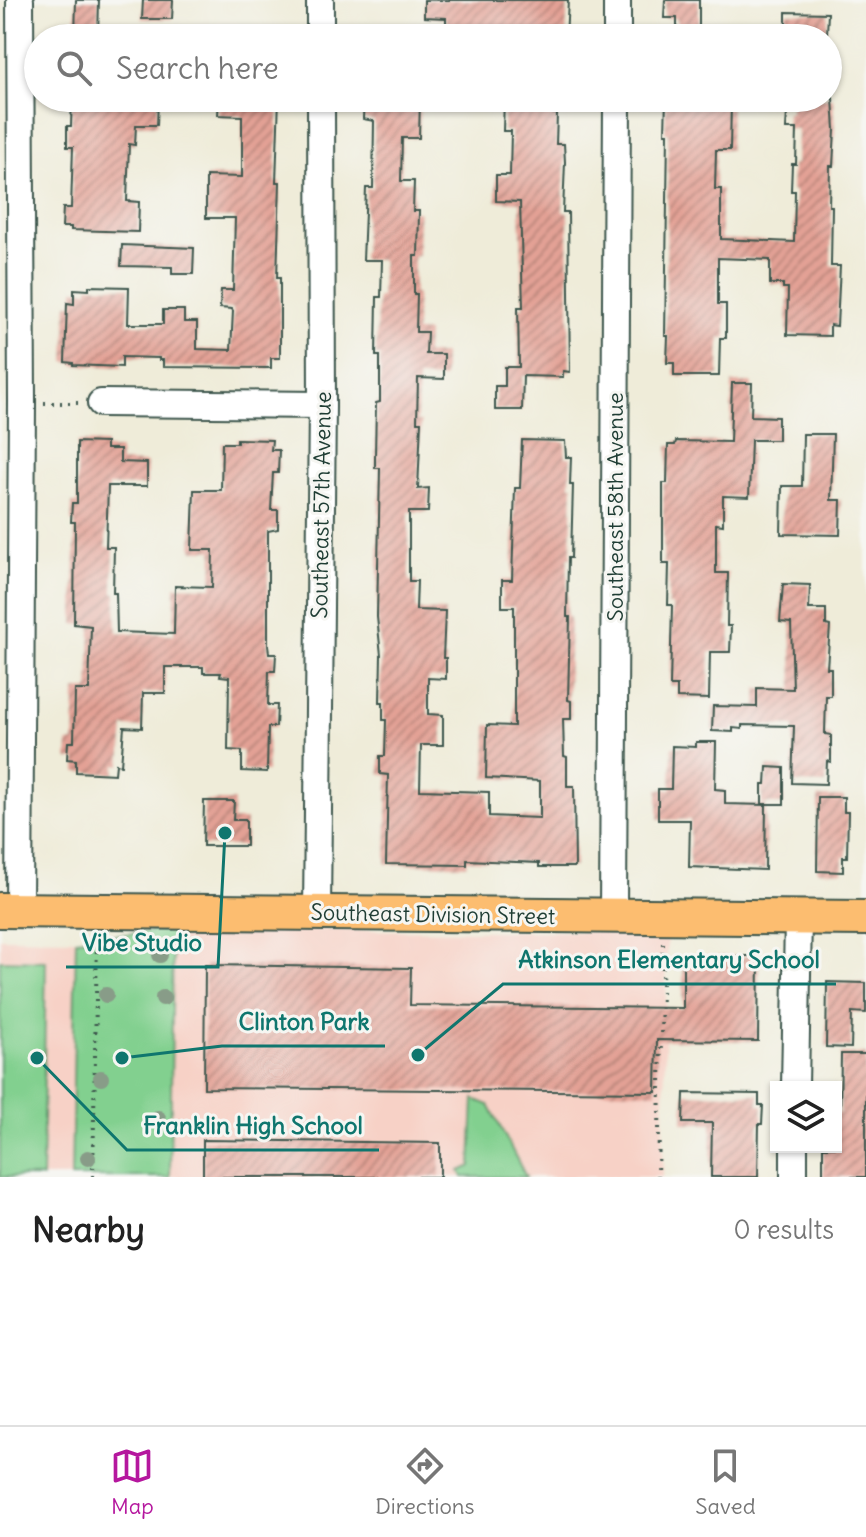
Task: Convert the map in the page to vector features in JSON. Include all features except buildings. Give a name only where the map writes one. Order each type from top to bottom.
[{"type":"main road","name":"Southeast Division Street","points":[[10,910],[866,918]]},
{"type":"street","points":[[10,910],[11,402],[20,0]]},
{"type":"street","points":[[320,0],[320,24]]},
{"type":"street","points":[[617,0],[617,24]]},
{"type":"street","name":"Southeast 57th Avenue","points":[[317,912],[322,405],[321,112]]},
{"type":"street","name":"Southeast 58th Avenue","points":[[613,916],[617,112]]},
{"type":"street","points":[[101,403],[322,405]]},
{"type":"street","points":[[795,1081],[798,918]]},
{"type":"street","points":[[794,1153],[794,1177]]},
{"type":"path","points":[[11,402],[101,403]]},
{"type":"path","points":[[93,1177],[97,934]]},
{"type":"path","points":[[658,1177],[663,940]]},
{"type":"shaded area","points":[[173,929],[667,932],[663,1177],[170,1177]]},
{"type":"shaded area","points":[[0,938],[76,939],[71,1177],[0,1177]]},
{"type":"green space","points":[[173,929],[170,1177],[71,1177],[76,939]]},
{"type":"green space","points":[[0,960],[46,961],[42,1177],[0,1177]]},
{"type":"green space","points":[[474,1099],[489,1105],[526,1177],[463,1177],[460,1171],[471,1166]]},
{"type":"place","name":"Vibe Studio","points":[[225,833]]},
{"type":"place","name":"Atkinson Elementary School","points":[[418,1055]]},
{"type":"place","name":"Franklin High School","points":[[37,1058]]},
{"type":"place","name":"Clinton Park","points":[[122,1058]]}]
